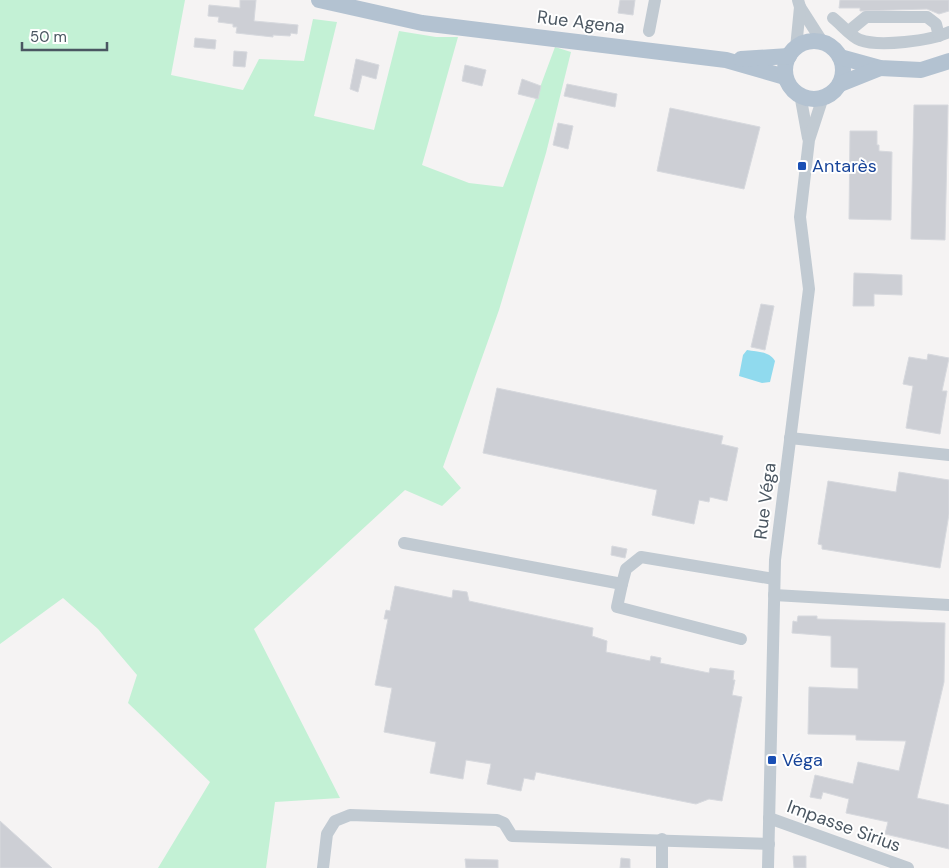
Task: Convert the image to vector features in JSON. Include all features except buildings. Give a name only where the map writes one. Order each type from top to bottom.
[{"type":"main road","name":"Rue Agena","points":[[319,0],[344,3],[422,23],[726,60],[785,77]]},
{"type":"main road","points":[[880,68],[840,84],[830,94],[814,98],[800,94],[790,85],[785,77],[785,66],[792,52],[813,41],[823,43],[840,57],[880,68],[922,70],[949,61]]},
{"type":"main road","name":"Rue Agena","points":[[726,60],[792,52]]},
{"type":"main road","points":[[840,57],[844,70],[840,84]]},
{"type":"street","points":[[649,31],[655,0]]},
{"type":"street","points":[[799,3],[823,43]]},
{"type":"street","points":[[792,52],[799,3]]},
{"type":"street","points":[[834,18],[849,31],[860,40],[901,43],[944,34],[927,17],[866,17],[849,31]]},
{"type":"street","name":"Rue Véga","points":[[800,94],[809,140]]},
{"type":"street","name":"Rue Véga","points":[[768,868],[774,580],[809,288],[800,217],[809,140],[823,97]]},
{"type":"street","points":[[790,438],[949,455]]},
{"type":"street","points":[[404,543],[622,584]]},
{"type":"street","points":[[741,639],[617,607],[626,569],[641,557],[774,580]]},
{"type":"street","points":[[774,595],[949,605]]},
{"type":"street","points":[[323,868],[327,834],[335,821],[350,815],[498,820],[504,823],[512,836],[714,840],[769,844]]},
{"type":"street","name":"Impasse Sirius","points":[[769,818],[908,868]]},
{"type":"street","points":[[662,839],[662,868]]},
{"type":"green space","points":[[0,0],[185,0],[171,75],[243,90],[259,59],[304,61],[313,19],[337,22],[314,116],[374,130],[399,31],[436,37],[458,37],[422,165],[469,183],[503,187],[555,47],[571,52],[546,153],[499,310],[443,467],[461,488],[442,506],[405,490],[254,629],[340,798],[275,802],[266,868],[158,868],[210,782],[128,703],[137,675],[98,629],[63,598],[0,644]]},
{"type":"water","points":[[747,350],[770,355],[773,358],[775,361],[770,382],[762,383],[739,376],[743,355]]},
{"type":"place","name":"Antarès","points":[[802,166]]},
{"type":"place","name":"Véga","points":[[772,760]]}]
